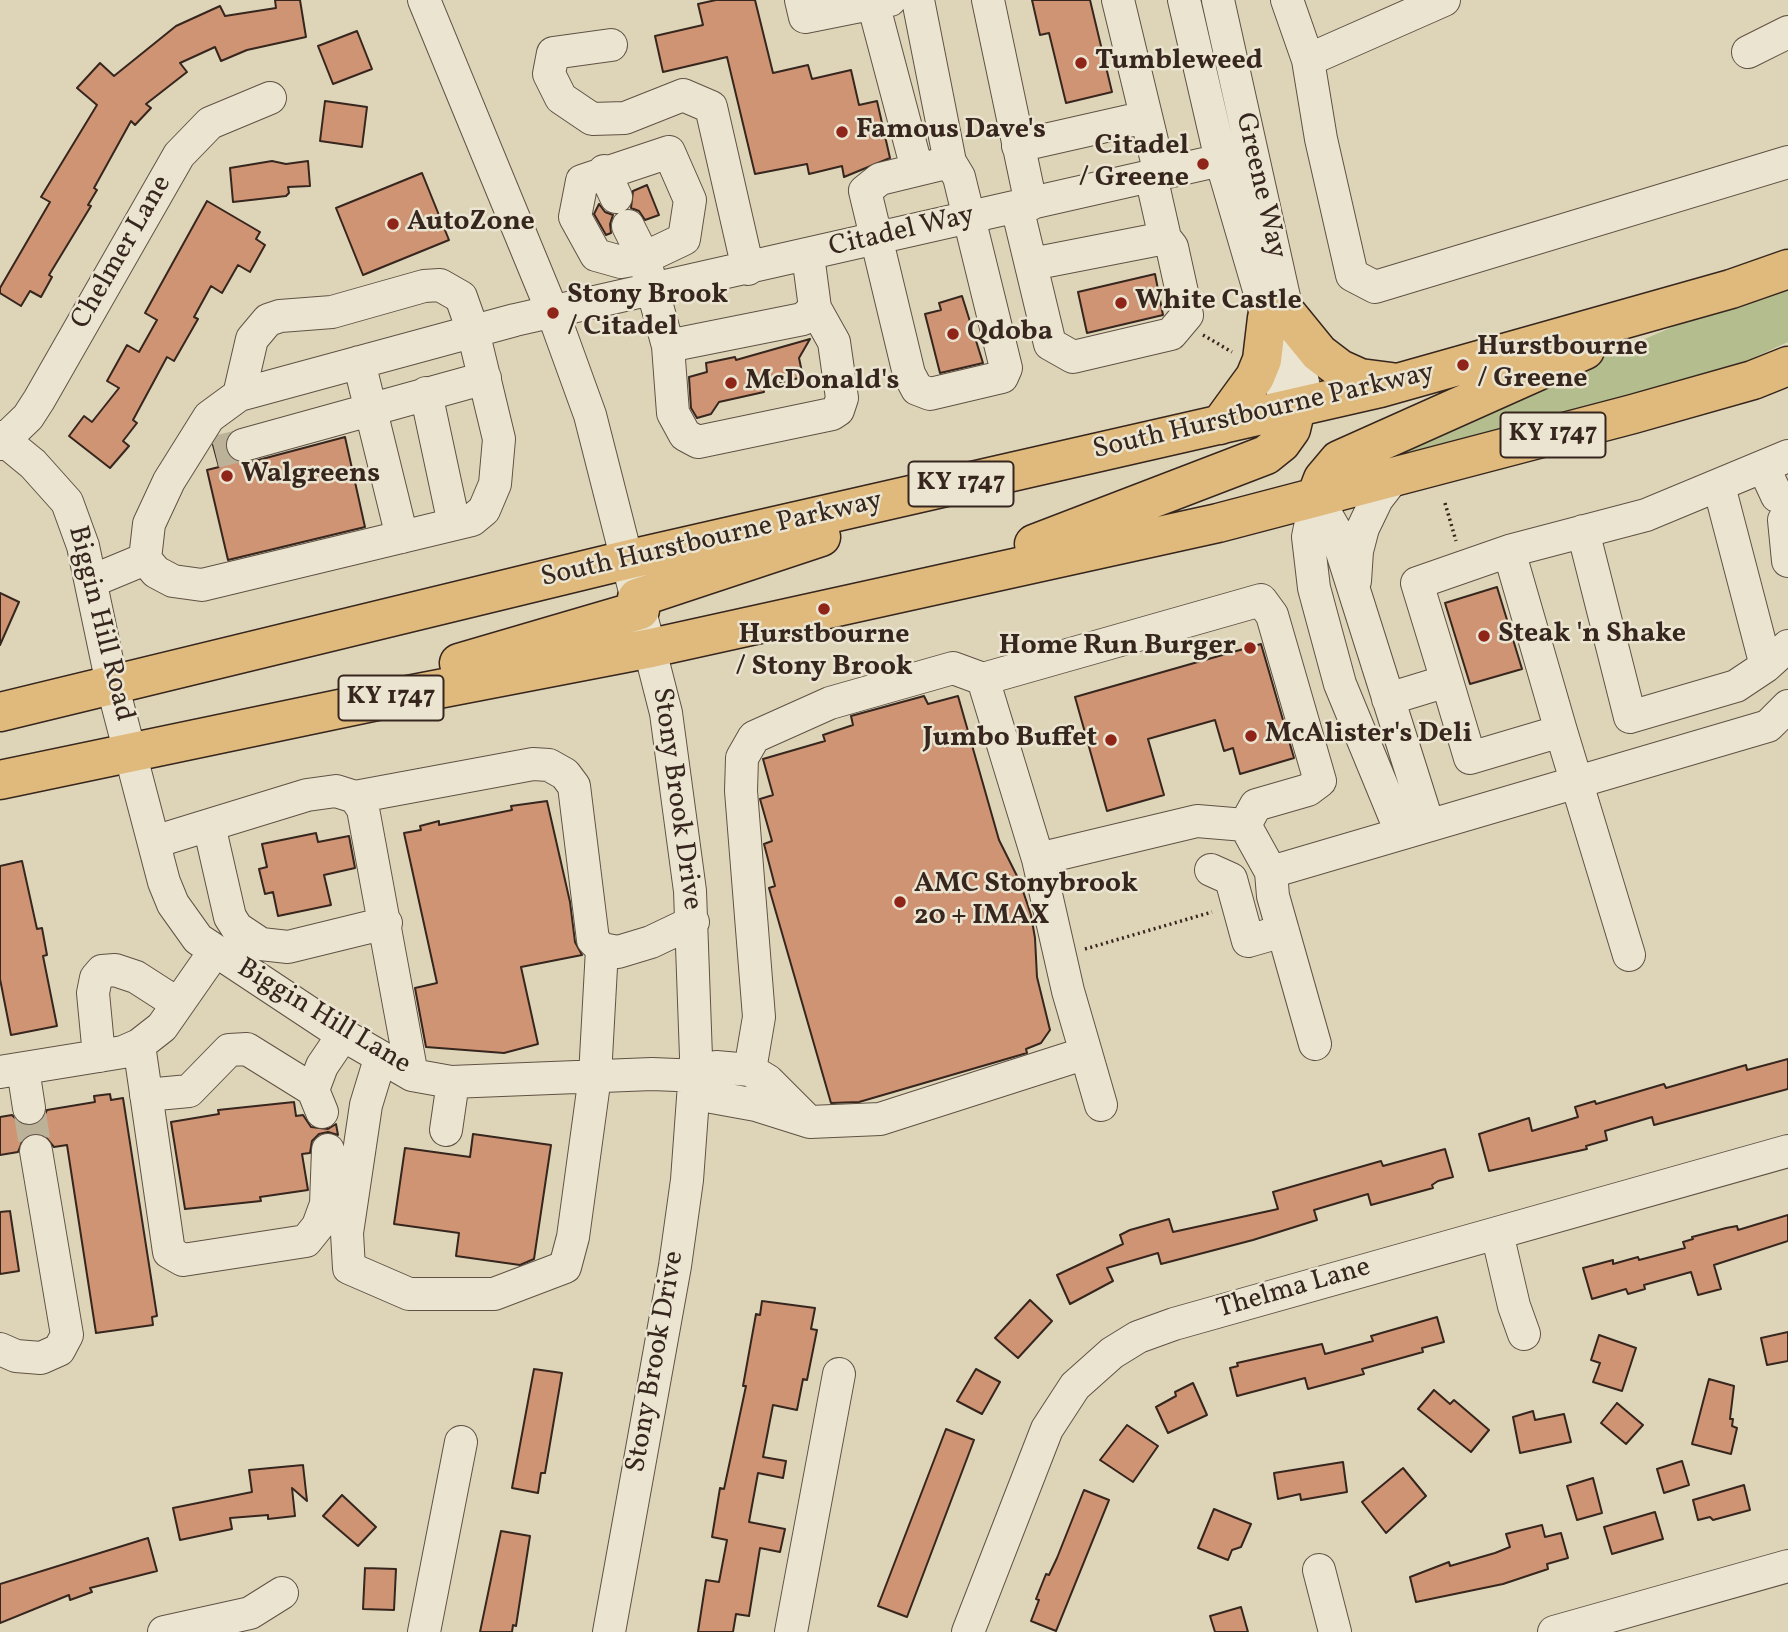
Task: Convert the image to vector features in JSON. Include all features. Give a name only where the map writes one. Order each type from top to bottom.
[{"type":"main road","name":"South Hurstbourne Parkway","points":[[0,712],[626,560],[1400,383],[1701,297],[1788,269]]},
{"type":"main road","points":[[1316,497],[1323,479],[1339,460],[1701,297]]},
{"type":"main road","points":[[1220,425],[1255,377],[1277,316],[1340,369],[1360,378],[1400,383]]},
{"type":"main road","name":"KY 1747","points":[[0,780],[294,718],[650,648],[1218,523],[1753,380],[1788,364]]},
{"type":"main road","points":[[1296,408],[1316,497]]},
{"type":"main road","points":[[911,590],[1266,455],[1291,429],[1296,408]]},
{"type":"main road","points":[[294,718],[638,604],[810,542],[916,494]]},
{"type":"street","name":"Stony Brook Drive","points":[[424,0],[553,313],[590,415],[666,713],[693,922],[698,1076],[687,1180],[675,1266],[609,1632]]},
{"type":"street","points":[[801,0],[805,17],[881,2],[917,169]]},
{"type":"street","points":[[918,0],[950,162],[959,177],[1006,368],[1002,377],[930,394],[912,384],[865,191],[880,179],[950,162]]},
{"type":"street","points":[[988,0],[1018,146],[1032,264],[1050,344],[1073,356],[1171,334],[1186,315],[1172,247],[1165,238],[1146,117],[1118,0]]},
{"type":"street","name":"Greene Way","points":[[1184,0],[1221,160],[1304,387],[1296,408]]},
{"type":"street","name":"Greene Way","points":[[1218,0],[1252,153],[1277,316]]},
{"type":"street","points":[[1287,0],[1308,60],[1321,139],[1352,275],[1375,287],[1788,162]]},
{"type":"street","points":[[1308,60],[1444,0]]},
{"type":"street","points":[[1748,51],[1788,32]]},
{"type":"street","points":[[611,45],[553,53],[549,74],[561,98],[592,119],[625,118],[683,95],[711,107],[748,268]]},
{"type":"street","name":"Chelmer Lane","points":[[1,440],[28,417],[39,400],[179,156],[211,123],[229,112],[270,97]]},
{"type":"street","points":[[1018,146],[1146,117]]},
{"type":"street","points":[[669,152],[690,200],[684,239],[644,258],[621,262],[596,255],[575,217],[582,181],[610,184],[669,152]]},
{"type":"street","name":"Citadel Way","points":[[239,395],[473,331],[1252,153]]},
{"type":"street","points":[[628,226],[644,258],[668,346],[673,413],[685,435],[698,442],[832,414],[838,410],[842,398],[834,342],[815,308],[808,255]]},
{"type":"street","points":[[1032,264],[1165,238]]},
{"type":"street","points":[[210,447],[209,417],[239,395],[252,339],[268,320],[280,316],[331,312],[424,286],[440,285],[461,297],[473,331],[499,439],[495,484],[484,510],[472,520],[202,585],[173,581],[156,572],[145,559],[149,524],[210,447],[251,426],[279,436]]},
{"type":"street","points":[[668,346],[803,319],[815,308]]},
{"type":"street","points":[[359,362],[402,537]]},
{"type":"street","points":[[210,447],[279,436],[426,393],[485,379]]},
{"type":"street","points":[[426,393],[454,524]]},
{"type":"street","name":"Biggin Hill Road","points":[[1,440],[33,464],[67,502],[83,546],[112,684],[132,754]]},
{"type":"street","points":[[1354,593],[1357,551],[1363,528],[1377,499],[1394,477]]},
{"type":"street","points":[[1583,531],[1630,717],[1736,686],[1777,656],[1719,486]]},
{"type":"street","points":[[1561,731],[1470,758],[1418,583],[1509,551],[1646,514],[1719,486],[1777,504]]},
{"type":"street","points":[[1316,497],[1335,530],[1385,690],[1415,828]]},
{"type":"street","points":[[1316,497],[1308,537],[1314,588],[1332,656],[1344,693],[1415,828]]},
{"type":"street","points":[[1509,551],[1629,955]]},
{"type":"street","points":[[92,581],[145,559]]},
{"type":"street","points":[[810,1122],[768,1081],[750,1070],[759,1017],[741,791],[742,758],[754,737],[830,703],[953,668],[983,679],[1261,600],[1272,615],[1320,781],[1308,790],[1256,805],[1245,825]]},
{"type":"street","points":[[1288,667],[1332,656]]},
{"type":"street","points":[[983,679],[1038,859],[1068,991],[1101,1105]]},
{"type":"street","points":[[1344,693],[1447,681]]},
{"type":"street","points":[[1271,872],[1768,726],[1788,706]]},
{"type":"street","name":"Biggin Hill Lane","points":[[132,754],[173,904],[198,939],[380,1059],[412,1075],[453,1082],[595,1076],[698,1076],[716,1067],[750,1070]]},
{"type":"street","points":[[154,842],[307,795],[336,791],[359,803],[533,764],[550,765],[565,774],[574,786],[593,940],[602,949],[618,952],[637,947],[693,922]]},
{"type":"street","points":[[359,803],[386,923],[412,1075]]},
{"type":"street","points":[[1038,859],[1197,821],[1245,825]]},
{"type":"street","points":[[209,825],[230,917],[237,928],[261,944],[288,947],[386,923]]},
{"type":"street","points":[[1245,825],[1271,872],[1272,895],[1315,1044]]},
{"type":"street","points":[[1210,870],[1231,879],[1248,942],[1283,931]]},
{"type":"street","points":[[380,1059],[366,1105],[347,1233],[349,1268],[409,1294],[494,1294],[565,1267],[573,1237],[595,1076],[602,949]]},
{"type":"street","points":[[29,1108],[12,1071],[123,1052],[139,1045],[162,1027],[215,951]]},
{"type":"street","points":[[99,1056],[93,992],[96,978],[102,971],[115,970],[136,977],[178,1003]]},
{"type":"street","points":[[146,1096],[189,1091],[229,1049],[247,1049],[317,1101],[322,1066],[343,1035]]},
{"type":"street","points":[[139,1045],[169,1252],[183,1260],[306,1241],[318,1226],[326,1204],[328,1150]]},
{"type":"street","points":[[698,1076],[712,1097],[756,1105],[810,1122],[880,1119],[1086,1053]]},
{"type":"street","points":[[446,1130],[453,1082]]},
{"type":"street","points":[[0,1349],[16,1356],[41,1358],[59,1350],[67,1335],[36,1151]]},
{"type":"street","name":"Thelma Lane","points":[[968,1632],[1047,1429],[1075,1386],[1112,1353],[1138,1337],[1174,1324],[1788,1151]]},
{"type":"street","points":[[1497,1233],[1514,1306],[1524,1334]]},
{"type":"street","points":[[791,1632],[839,1374]]},
{"type":"street","points":[[424,1632],[461,1442]]},
{"type":"street","points":[[1554,1632],[1788,1566]]},
{"type":"street","points":[[1319,1570],[1335,1632]]},
{"type":"street","points":[[164,1632],[250,1613],[282,1593]]},
{"type":"path","points":[[1199,334],[1237,355]]},
{"type":"green space","points":[[1788,286],[1788,342],[1692,386],[1422,462],[1372,455],[1729,303]]},
{"type":"building","points":[[275,0],[300,0],[306,37],[247,50],[221,61],[215,47],[180,63],[187,72],[146,104],[151,108],[135,125],[131,121],[94,188],[97,190],[88,205],[91,206],[49,275],[52,277],[41,297],[30,291],[21,306],[0,293],[0,288],[50,202],[41,197],[97,105],[77,88],[100,63],[114,76],[176,26],[220,6],[225,16],[276,8]]},
{"type":"building","points":[[716,0],[755,0],[773,73],[808,65],[812,79],[851,70],[859,105],[877,101],[890,158],[844,177],[842,166],[809,174],[807,164],[755,174],[727,57],[663,72],[655,36],[703,25],[698,4]]},
{"type":"building","name":"Tumbleweed","points":[[1032,0],[1090,0],[1112,92],[1066,103],[1049,33],[1040,35]]},
{"type":"building","points":[[357,31],[372,69],[333,84],[318,46]]},
{"type":"building","points":[[325,101],[367,107],[362,147],[320,141]]},
{"type":"building","points":[[272,161],[286,164],[308,161],[310,186],[288,187],[289,193],[286,196],[233,202],[230,168]]},
{"type":"building","name":"AutoZone","points":[[422,173],[449,240],[363,275],[336,208]]},
{"type":"building","points":[[647,185],[659,215],[645,220],[639,211],[631,208],[633,191]]},
{"type":"building","points":[[207,201],[260,232],[256,239],[265,245],[250,272],[238,265],[222,293],[211,286],[194,317],[198,319],[174,361],[167,357],[133,420],[137,423],[123,441],[129,446],[110,468],[69,436],[84,416],[92,422],[119,388],[107,381],[127,345],[139,352],[157,320],[145,313]]},
{"type":"building","points":[[599,204],[605,212],[613,215],[611,233],[606,235],[594,214]]},
{"type":"building","name":"White Castle","points":[[1155,274],[1163,315],[1087,333],[1078,292]]},
{"type":"building","name":"Qdoba","points":[[962,296],[983,363],[940,373],[925,314],[941,310],[939,303]]},
{"type":"building","name":"McDonald's","points":[[810,339],[799,358],[803,377],[763,387],[764,392],[719,402],[711,414],[697,418],[691,408],[689,377],[707,372],[706,363],[735,357],[736,360]]},
{"type":"building","name":"Walgreens","points":[[345,437],[365,527],[228,560],[207,470],[219,467],[213,445],[216,440],[227,438],[225,449],[230,458],[247,463]]},
{"type":"building","name":"Steak 'n Shake","points":[[1497,587],[1522,669],[1470,684],[1445,603]]},
{"type":"building","points":[[0,593],[19,602],[0,645]]},
{"type":"building","points":[[1261,644],[1294,758],[1240,774],[1233,748],[1224,751],[1215,720],[1148,739],[1164,795],[1107,811],[1075,697]]},
{"type":"building","name":"AMC Stonybrook 20 + IMAX","points":[[924,696],[928,704],[958,696],[999,840],[1020,882],[1031,915],[1037,977],[1050,1030],[1041,1043],[1026,1049],[1027,1053],[859,1102],[831,1103],[769,888],[775,886],[764,844],[772,841],[760,799],[773,795],[763,759],[825,741],[823,735],[853,725],[851,716]]},
{"type":"building","points":[[547,801],[570,902],[575,942],[582,955],[521,967],[538,1044],[504,1053],[426,1047],[415,988],[437,983],[404,833],[421,830],[420,826],[439,821],[439,825],[512,810],[511,806]]},
{"type":"building","points":[[316,833],[318,842],[349,836],[355,868],[324,875],[331,905],[278,916],[273,892],[265,894],[259,869],[267,867],[262,844]]},
{"type":"building","points":[[22,861],[37,929],[42,928],[47,955],[43,956],[57,1026],[11,1035],[0,979],[0,866]]},
{"type":"building","points":[[1788,1059],[1788,1089],[1654,1125],[1652,1117],[1605,1131],[1607,1140],[1586,1146],[1587,1149],[1489,1171],[1479,1134],[1529,1118],[1532,1131],[1578,1117],[1575,1107],[1595,1101],[1596,1104],[1664,1084],[1666,1088],[1746,1065],[1747,1070]]},
{"type":"building","points":[[110,1094],[111,1100],[123,1098],[157,1316],[152,1317],[153,1325],[96,1333],[67,1145],[54,1147],[43,1134],[34,1133],[24,1137],[18,1152],[0,1155],[0,1117],[12,1115],[22,1125],[32,1126],[41,1122],[47,1110],[95,1102],[94,1096]]},
{"type":"building","points":[[294,1102],[296,1116],[303,1115],[311,1127],[328,1129],[336,1124],[338,1135],[328,1132],[319,1134],[312,1141],[310,1153],[302,1154],[308,1190],[260,1197],[261,1201],[185,1209],[171,1122],[219,1114],[218,1110]]},
{"type":"building","points":[[473,1134],[551,1145],[534,1259],[520,1265],[456,1256],[459,1233],[394,1224],[405,1148],[470,1157]]},
{"type":"building","points":[[1445,1149],[1453,1177],[1438,1181],[1432,1185],[1433,1188],[1371,1205],[1368,1194],[1314,1210],[1317,1220],[1253,1240],[1161,1264],[1158,1253],[1107,1268],[1113,1281],[1070,1304],[1057,1275],[1123,1244],[1120,1235],[1130,1230],[1169,1219],[1173,1232],[1278,1209],[1273,1192],[1381,1161],[1383,1166]]},
{"type":"building","points":[[10,1211],[19,1271],[0,1274],[0,1212]]},
{"type":"building","points":[[1788,1215],[1788,1241],[1714,1265],[1721,1289],[1698,1295],[1691,1272],[1644,1285],[1645,1289],[1628,1294],[1626,1289],[1592,1299],[1583,1268],[1613,1260],[1613,1264],[1638,1257],[1639,1260],[1685,1248],[1683,1242],[1693,1239],[1692,1237],[1737,1226],[1738,1230]]},
{"type":"building","points":[[1030,1300],[1052,1321],[1018,1358],[995,1338]]},
{"type":"building","points":[[762,1301],[815,1308],[811,1329],[817,1330],[807,1380],[803,1379],[797,1410],[773,1405],[763,1457],[786,1461],[783,1478],[758,1473],[749,1522],[785,1529],[780,1552],[760,1548],[749,1616],[736,1614],[733,1632],[698,1632],[706,1580],[719,1582],[727,1540],[712,1537],[720,1488],[724,1489],[746,1386],[743,1386],[756,1314],[760,1315]]},
{"type":"building","points":[[1437,1317],[1444,1342],[1422,1348],[1423,1352],[1362,1369],[1364,1374],[1308,1389],[1305,1378],[1237,1396],[1230,1368],[1238,1366],[1237,1363],[1322,1344],[1325,1354],[1373,1341],[1371,1336]]},
{"type":"building","points":[[1788,1332],[1788,1361],[1767,1365],[1761,1338]]},
{"type":"building","points":[[1599,1335],[1636,1348],[1622,1391],[1593,1382],[1600,1363],[1591,1360]]},
{"type":"building","points":[[534,1369],[562,1373],[545,1473],[541,1473],[538,1493],[512,1488]]},
{"type":"building","points":[[976,1369],[1000,1382],[982,1414],[957,1401]]},
{"type":"building","points":[[1709,1379],[1734,1386],[1730,1419],[1733,1419],[1732,1426],[1737,1428],[1731,1454],[1692,1444]]},
{"type":"building","points":[[1193,1383],[1207,1415],[1168,1433],[1156,1407],[1176,1396],[1175,1392]]},
{"type":"building","points":[[1434,1390],[1450,1404],[1454,1400],[1489,1430],[1471,1452],[1418,1409]]},
{"type":"building","points":[[1617,1403],[1643,1425],[1626,1444],[1601,1423]]},
{"type":"building","points":[[1533,1411],[1535,1420],[1564,1414],[1571,1442],[1520,1453],[1513,1417]]},
{"type":"building","points":[[1127,1425],[1158,1446],[1133,1482],[1100,1460]]},
{"type":"building","points":[[946,1429],[974,1440],[907,1617],[878,1606]]},
{"type":"building","points":[[1682,1461],[1689,1485],[1664,1493],[1657,1469]]},
{"type":"building","points":[[1343,1462],[1347,1492],[1301,1500],[1300,1494],[1278,1499],[1274,1473]]},
{"type":"building","points":[[303,1465],[307,1501],[292,1488],[295,1516],[268,1519],[268,1515],[230,1518],[232,1529],[180,1540],[173,1508],[252,1492],[249,1470]]},
{"type":"building","points":[[1403,1468],[1426,1496],[1386,1533],[1362,1502]]},
{"type":"building","points":[[1593,1478],[1602,1513],[1577,1520],[1567,1486]]},
{"type":"building","points":[[1744,1485],[1750,1510],[1713,1520],[1710,1517],[1698,1520],[1693,1500]]},
{"type":"building","points":[[1084,1490],[1109,1500],[1056,1631],[1031,1621],[1046,1574],[1049,1575],[1057,1558]]},
{"type":"building","points":[[342,1495],[376,1527],[358,1546],[323,1516]]},
{"type":"building","points":[[1214,1509],[1251,1524],[1241,1547],[1232,1550],[1228,1560],[1198,1548]]},
{"type":"building","points":[[1655,1512],[1663,1539],[1612,1554],[1604,1527]]},
{"type":"building","points":[[1542,1525],[1545,1537],[1561,1533],[1568,1558],[1547,1564],[1548,1569],[1503,1584],[1416,1602],[1410,1577],[1449,1562],[1450,1566],[1495,1553],[1510,1547],[1506,1534]]},
{"type":"building","points":[[501,1531],[530,1536],[516,1626],[513,1625],[512,1632],[480,1632]]},
{"type":"building","points":[[148,1538],[157,1571],[90,1588],[92,1592],[70,1600],[69,1595],[0,1623],[0,1584]]},
{"type":"building","points":[[365,1568],[396,1569],[394,1610],[363,1609]]},
{"type":"building","points":[[1241,1607],[1248,1632],[1215,1632],[1210,1616]]},
{"type":"tunnel","points":[[215,452],[243,445]]},
{"type":"tunnel","points":[[29,1108],[36,1151]]},
{"type":"place","name":"Tumbleweed","points":[[1081,63]]},
{"type":"place","name":"Famous Dave's","points":[[842,132]]},
{"type":"place","name":"Citadel / Greene","points":[[1203,164]]},
{"type":"place","name":"AutoZone","points":[[393,224]]},
{"type":"place","name":"White Castle","points":[[1121,303]]},
{"type":"place","name":"Stony Brook / Citadel","points":[[553,313]]},
{"type":"place","name":"Qdoba","points":[[953,334]]},
{"type":"place","name":"Hurstbourne / Greene","points":[[1463,365]]},
{"type":"place","name":"McDonald's","points":[[731,383]]},
{"type":"place","name":"Walgreens","points":[[227,476]]},
{"type":"place","name":"Hurstbourne / Stony Brook","points":[[824,609]]},
{"type":"place","name":"Steak 'n Shake","points":[[1484,636]]},
{"type":"place","name":"Home Run Burger","points":[[1250,648]]},
{"type":"place","name":"McAlister's Deli","points":[[1251,736]]},
{"type":"place","name":"Jumbo Buffet","points":[[1111,740]]},
{"type":"place","name":"AMC Stonybrook 20 + IMAX","points":[[900,902]]}]
